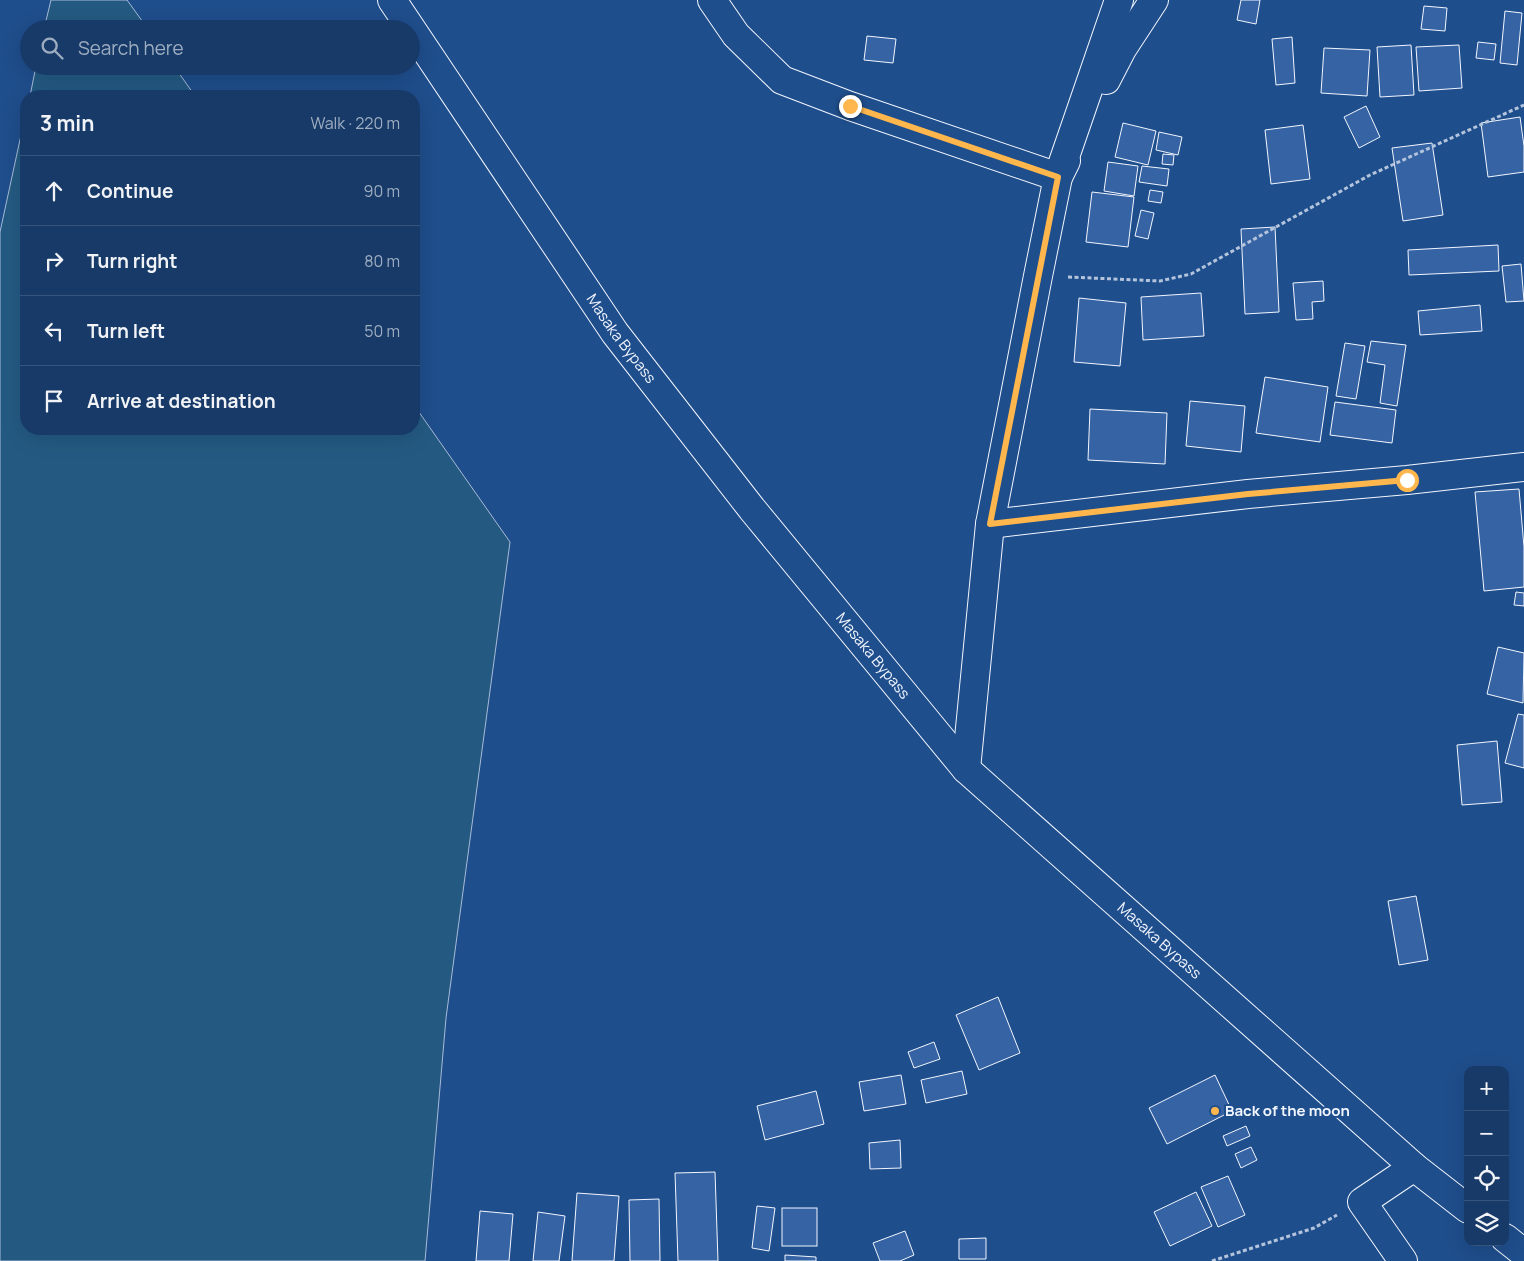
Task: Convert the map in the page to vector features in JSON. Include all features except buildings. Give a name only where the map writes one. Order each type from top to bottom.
[{"type":"main road","name":"Masaka Bypass","points":[[392,0],[405,20]]},
{"type":"main road","points":[[712,0],[736,34],[782,80],[850,106],[1058,177]]},
{"type":"main road","points":[[966,769],[990,524],[1038,276],[1058,177],[1118,0]]},
{"type":"main road","points":[[1058,177],[1122,49],[1154,0]]},
{"type":"main road","name":"Masaka Bypass","points":[[420,42],[615,333],[752,509],[966,769],[1414,1167],[1464,1206]]},
{"type":"main road","points":[[990,524],[1248,494],[1407,480],[1524,467]]},
{"type":"main road","points":[[1404,1261],[1362,1202],[1414,1167]]},
{"type":"main road","points":[[1509,1241],[1524,1253]]},
{"type":"path","points":[[1038,276],[1160,281],[1191,274],[1370,176],[1524,105]]},
{"type":"path","points":[[1212,1261],[1314,1228],[1362,1202]]},
{"type":"shaded area","points":[[51,0],[127,0],[141,20],[46,20]]},
{"type":"shaded area","points":[[34,75],[180,75],[191,90],[31,90]]},
{"type":"shaded area","points":[[20,140],[20,435],[420,435],[420,414],[510,542],[446,1018],[425,1261],[0,1261],[0,232]]},
{"type":"place","name":"Back of the moon","points":[[1215,1111]]},
{"type":"route","points":[[850,106],[1058,177],[990,524],[1248,494],[1407,480]]}]
